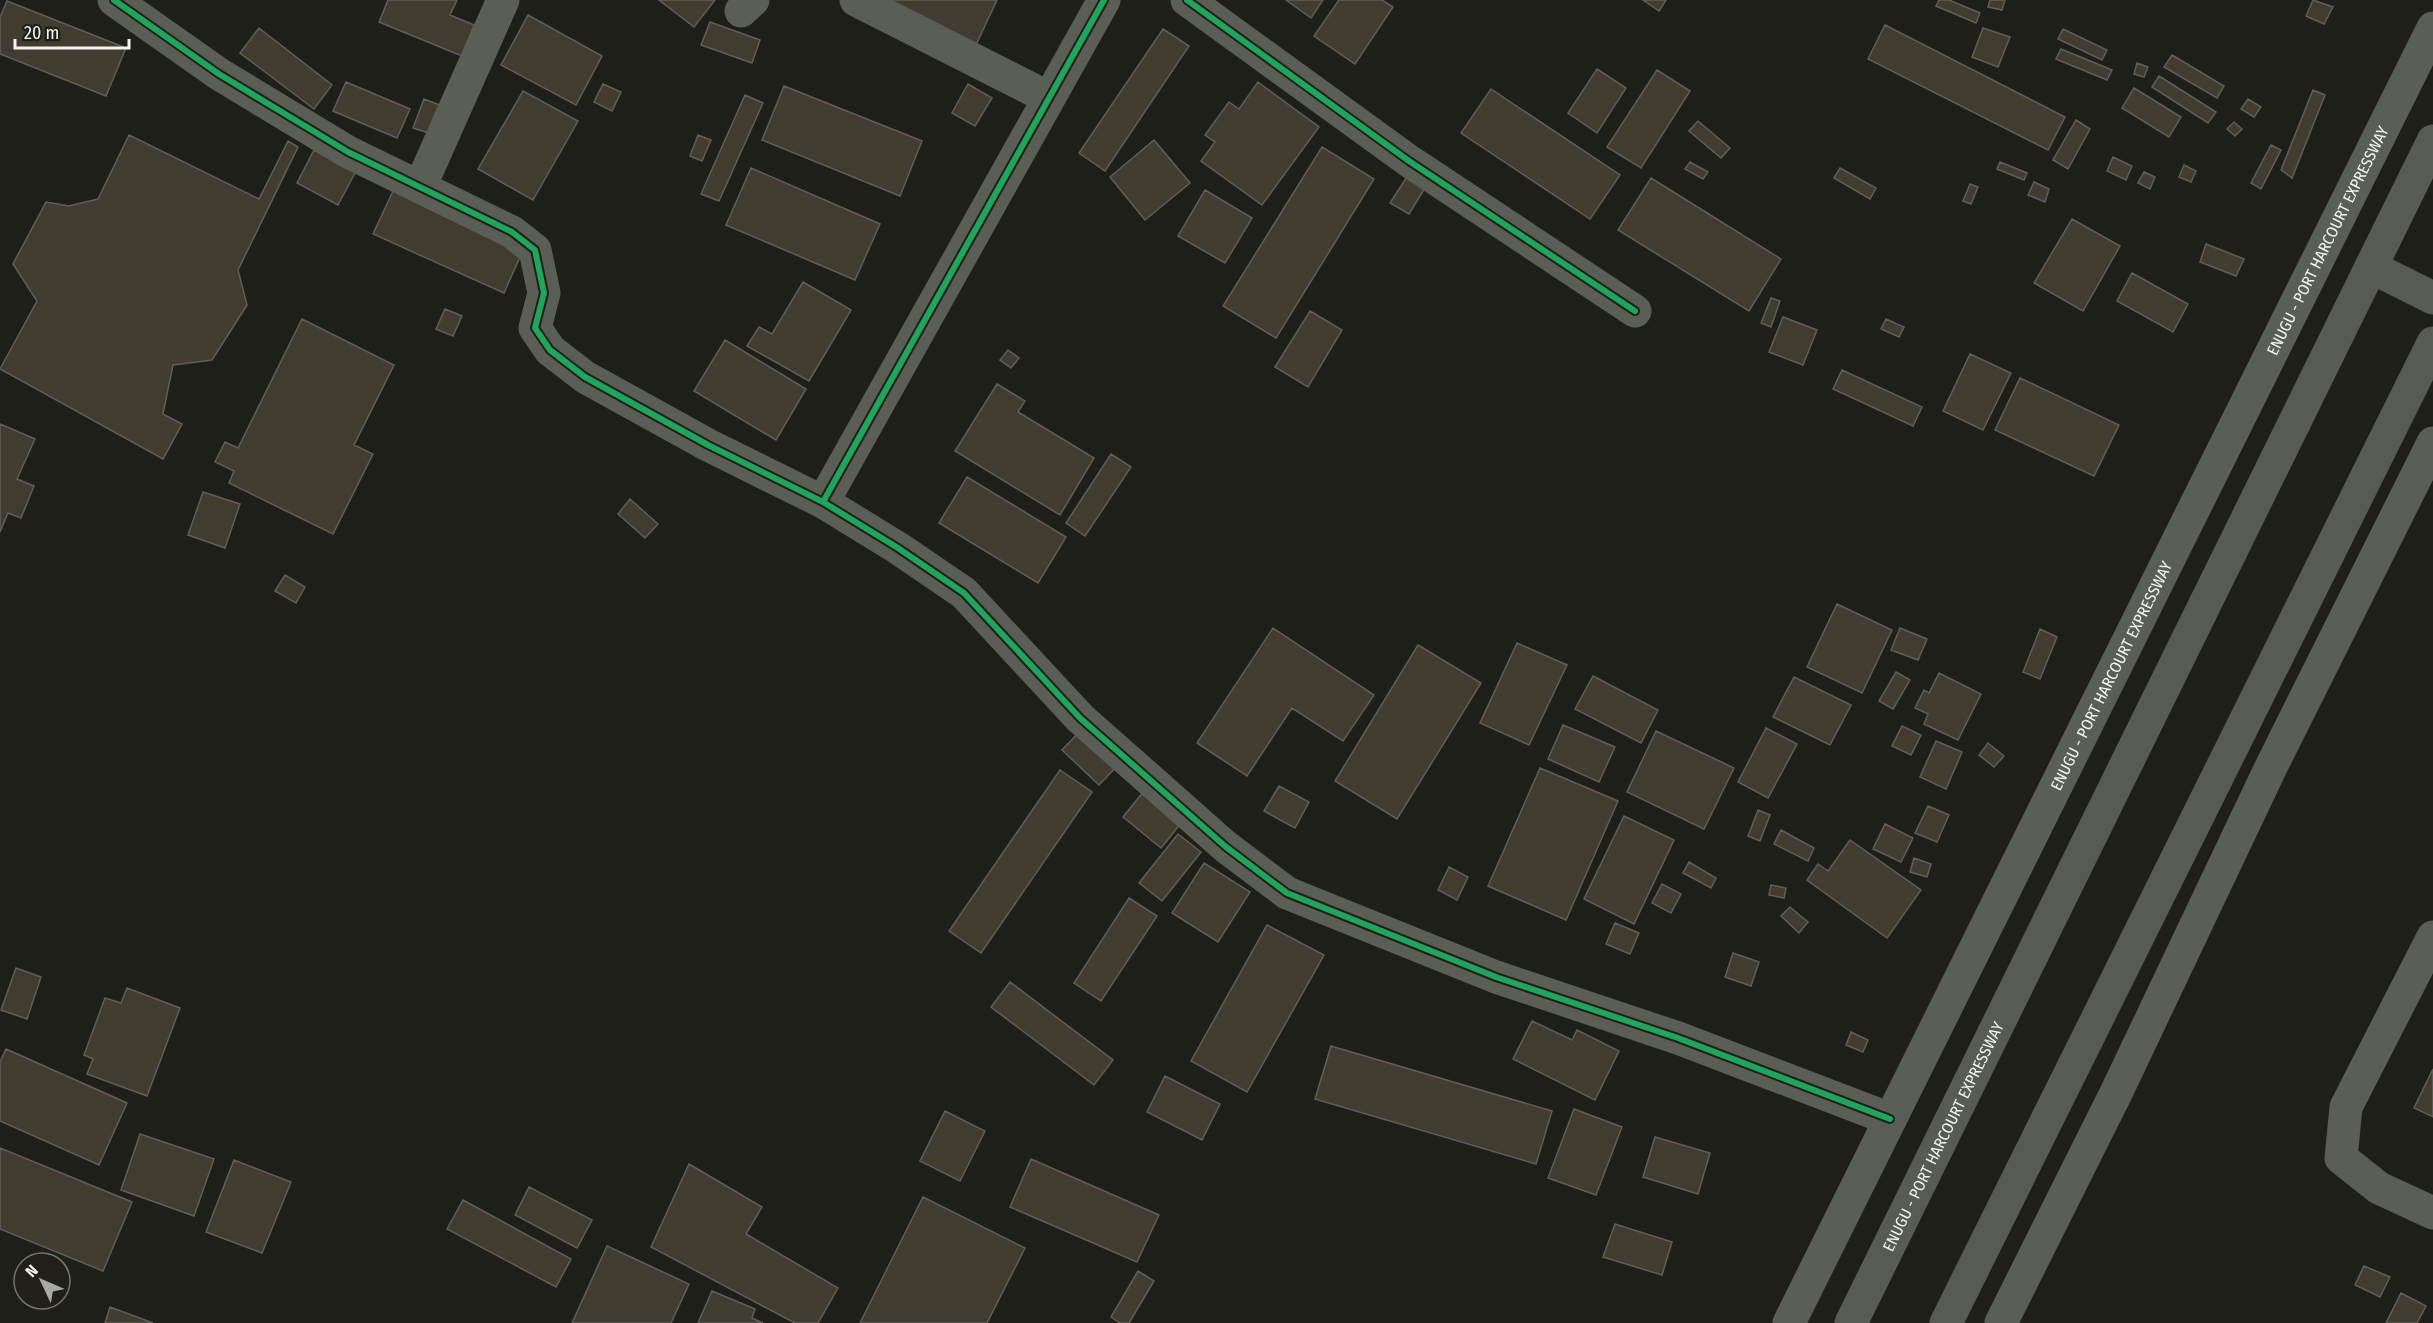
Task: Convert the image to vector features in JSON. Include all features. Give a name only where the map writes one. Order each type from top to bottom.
[{"type":"highway","name":"ENUGU - PORT HARCOURT EXPRESSWAY","points":[[1851,1323],[2433,141]]},
{"type":"highway","points":[[2371,267],[2433,298]]},
{"type":"highway","points":[[1946,1323],[2433,343]]},
{"type":"main road","name":"ENUGU - PORT HARCOURT EXPRESSWAY","points":[[1789,1323],[2433,28]]},
{"type":"main road","points":[[2001,1323],[2116,1093],[2272,765],[2433,443]]},
{"type":"street","points":[[114,0],[239,86],[348,152],[512,232],[536,250],[544,293],[535,328],[550,350],[595,382],[708,445],[823,502],[898,548],[964,593],[1080,718],[1226,847],[1287,893],[1496,977],[1678,1038],[1890,1119]]},
{"type":"street","points":[[420,187],[503,0]]},
{"type":"street","points":[[856,0],[1049,98]]},
{"type":"street","points":[[823,502],[1104,0]]},
{"type":"street","points":[[1188,0],[1409,161],[1635,311]]},
{"type":"street","points":[[2433,937],[2346,1107],[2341,1158],[2379,1188],[2433,1213]]},
{"type":"building","points":[[388,0],[457,0],[450,15],[474,25],[462,56],[379,22]]},
{"type":"building","points":[[659,0],[715,0],[694,27]]},
{"type":"building","points":[[882,0],[997,0],[976,45]]},
{"type":"building","points":[[1286,0],[1323,0],[1311,18]]},
{"type":"building","points":[[1339,0],[1382,0],[1393,7],[1355,64],[1314,36]]},
{"type":"building","points":[[1643,0],[1666,0],[1659,11]]},
{"type":"building","points":[[1939,0],[1949,0],[1980,13],[1976,23],[1936,6]]},
{"type":"building","points":[[1990,0],[2005,0],[2002,10],[1988,7]]},
{"type":"building","points":[[2313,0],[2333,7],[2324,24],[2306,16]]},
{"type":"building","points":[[7,1],[126,48],[106,96],[0,54],[0,17]]},
{"type":"building","points":[[528,15],[602,56],[576,105],[501,65]]},
{"type":"building","points":[[710,22],[760,40],[752,63],[701,45]]},
{"type":"building","points":[[1885,25],[2065,117],[2048,150],[1868,59]]},
{"type":"building","points":[[259,28],[332,85],[314,109],[240,53]]},
{"type":"building","points":[[1983,28],[2010,37],[1998,67],[1972,57]]},
{"type":"building","points":[[1163,29],[1189,46],[1105,171],[1079,153]]},
{"type":"building","points":[[2063,29],[2107,50],[2102,60],[2058,39]]},
{"type":"building","points":[[2061,49],[2112,70],[2107,80],[2056,59]]},
{"type":"building","points":[[2172,55],[2224,86],[2217,98],[2164,67]]},
{"type":"building","points":[[2137,63],[2148,67],[2144,77],[2134,74]]},
{"type":"building","points":[[1597,69],[1626,88],[1597,133],[1568,113]]},
{"type":"building","points":[[1657,70],[1690,91],[1641,168],[1607,147]]},
{"type":"building","points":[[2159,76],[2216,112],[2208,123],[2152,87]]},
{"type":"building","points":[[346,82],[410,109],[397,138],[333,111]]},
{"type":"building","points":[[1258,82],[1319,127],[1262,205],[1201,161],[1215,142],[1205,135],[1229,102],[1239,109]]},
{"type":"building","points":[[603,84],[621,92],[612,111],[594,102]]},
{"type":"building","points":[[968,84],[992,98],[975,126],[952,113]]},
{"type":"building","points":[[784,86],[922,141],[900,196],[762,140]]},
{"type":"building","points":[[2134,88],[2181,117],[2169,137],[2122,108]]},
{"type":"building","points":[[1491,89],[1620,175],[1590,219],[1461,133]]},
{"type":"building","points":[[2313,90],[2325,95],[2292,178],[2281,170]]},
{"type":"building","points":[[523,91],[578,121],[533,200],[478,169]]},
{"type":"building","points":[[745,95],[763,103],[719,201],[701,194]]},
{"type":"building","points":[[424,99],[445,107],[435,135],[413,128]]},
{"type":"building","points":[[2248,99],[2261,107],[2254,117],[2241,109]]},
{"type":"building","points":[[2076,120],[2090,129],[2068,169],[2053,160]]},
{"type":"building","points":[[1698,121],[1730,148],[1721,158],[1689,131]]},
{"type":"building","points":[[2234,122],[2242,129],[2235,136],[2227,129]]},
{"type":"building","points":[[129,135],[259,199],[288,141],[298,147],[238,270],[247,305],[212,360],[173,365],[163,414],[182,424],[163,459],[0,369],[37,301],[13,264],[46,202],[69,206],[98,199]]},
{"type":"building","points":[[698,135],[711,140],[702,161],[690,156]]},
{"type":"building","points":[[1154,140],[1190,183],[1145,220],[1110,177]]},
{"type":"building","points":[[2271,145],[2281,150],[2261,189],[2251,183]]},
{"type":"building","points":[[1322,147],[1374,179],[1276,338],[1223,306]]},
{"type":"building","points":[[314,150],[356,171],[338,205],[297,183]]},
{"type":"building","points":[[2113,157],[2132,166],[2126,180],[2107,171]]},
{"type":"building","points":[[1690,162],[1708,172],[1703,179],[1685,169]]},
{"type":"building","points":[[2000,162],[2027,173],[2024,180],[1997,169]]},
{"type":"building","points":[[2184,165],[2196,171],[2191,182],[2179,177]]},
{"type":"building","points":[[751,168],[880,224],[855,280],[726,225]]},
{"type":"building","points":[[1840,168],[1876,188],[1870,199],[1834,178]]},
{"type":"building","points":[[1410,172],[1428,183],[1409,214],[1390,203]]},
{"type":"building","points":[[2144,172],[2155,177],[2150,189],[2138,183]]},
{"type":"building","points":[[1651,178],[1781,259],[1749,311],[1618,230]]},
{"type":"building","points":[[2034,182],[2049,189],[2045,202],[2028,195]]},
{"type":"building","points":[[1970,184],[1978,187],[1971,204],[1963,201]]},
{"type":"building","points":[[394,189],[524,248],[504,293],[373,234]]},
{"type":"building","points":[[1205,190],[1252,218],[1225,263],[1178,236]]},
{"type":"building","points":[[2072,219],[2120,246],[2083,311],[2034,283]]},
{"type":"building","points":[[2206,244],[2244,259],[2236,276],[2200,262]]},
{"type":"building","points":[[2132,273],[2188,304],[2173,332],[2117,301]]},
{"type":"building","points":[[803,282],[851,310],[809,381],[747,346],[759,327],[772,334]]},
{"type":"building","points":[[1771,298],[1780,301],[1771,327],[1761,323]]},
{"type":"building","points":[[445,309],[462,316],[453,336],[436,329]]},
{"type":"building","points":[[1310,311],[1342,330],[1308,387],[1275,367]]},
{"type":"building","points":[[1783,317],[1817,330],[1803,365],[1769,352]]},
{"type":"building","points":[[302,319],[394,365],[354,445],[373,454],[333,534],[229,483],[234,471],[215,462],[225,442],[238,448]]},
{"type":"building","points":[[1886,319],[1904,327],[1899,337],[1881,329]]},
{"type":"building","points":[[725,340],[806,389],[776,440],[694,391]]},
{"type":"building","points":[[1008,350],[1019,358],[1011,368],[1000,360]]},
{"type":"building","points":[[1970,354],[2011,373],[1983,430],[1943,411]]},
{"type":"building","points":[[1842,370],[1922,407],[1913,426],[1833,389]]},
{"type":"building","points":[[2020,378],[2119,425],[2094,476],[1995,430]]},
{"type":"building","points":[[997,384],[1025,401],[1018,412],[1094,458],[1060,515],[955,451]]},
{"type":"building","points":[[0,424],[35,439],[17,479],[34,486],[21,518],[8,513],[0,532]]},
{"type":"building","points":[[1111,454],[1131,467],[1085,536],[1066,523]]},
{"type":"building","points":[[967,477],[1066,537],[1038,583],[939,523]]},
{"type":"building","points":[[203,492],[240,504],[225,548],[188,535]]},
{"type":"building","points":[[630,499],[658,524],[645,538],[618,514]]},
{"type":"building","points":[[285,575],[305,587],[296,603],[275,591]]},
{"type":"building","points":[[1837,604],[1892,630],[1862,693],[1807,667]]},
{"type":"building","points":[[1273,628],[1374,695],[1343,741],[1292,708],[1247,776],[1197,743]]},
{"type":"building","points":[[1900,628],[1927,639],[1918,660],[1891,650]]},
{"type":"building","points":[[2040,629],[2057,637],[2040,679],[2023,672]]},
{"type":"building","points":[[1517,643],[1567,665],[1529,745],[1480,723]]},
{"type":"building","points":[[1418,645],[1481,683],[1397,819],[1335,781]]},
{"type":"building","points":[[1896,672],[1910,680],[1893,709],[1879,701]]},
{"type":"building","points":[[1939,673],[1981,694],[1958,740],[1924,724],[1928,714],[1915,708],[1924,690],[1929,693]]},
{"type":"building","points":[[1593,676],[1658,710],[1641,743],[1575,709]]},
{"type":"building","points":[[1794,677],[1851,705],[1830,745],[1773,717]]},
{"type":"building","points":[[1563,725],[1615,747],[1599,782],[1548,759]]},
{"type":"building","points":[[1085,726],[1121,762],[1099,785],[1062,750]]},
{"type":"building","points":[[1902,726],[1921,735],[1911,755],[1892,746]]},
{"type":"building","points":[[1766,728],[1797,744],[1768,798],[1738,782]]},
{"type":"building","points":[[1656,731],[1734,768],[1704,829],[1627,792]]},
{"type":"building","points":[[1936,741],[1962,752],[1946,789],[1920,777]]},
{"type":"building","points":[[1988,743],[2004,756],[1994,767],[1979,755]]},
{"type":"building","points":[[1540,768],[1618,801],[1566,920],[1488,886]]},
{"type":"building","points":[[1060,770],[1092,792],[981,953],[949,931]]},
{"type":"building","points":[[1279,786],[1309,802],[1295,828],[1264,811]]},
{"type":"building","points":[[1144,791],[1182,822],[1161,848],[1123,817]]},
{"type":"building","points":[[1928,806],[1949,815],[1937,842],[1915,833]]},
{"type":"building","points":[[1758,810],[1770,815],[1760,841],[1748,836]]},
{"type":"building","points":[[1624,816],[1674,840],[1634,924],[1584,899]]},
{"type":"building","points":[[1885,824],[1913,838],[1901,862],[1873,849]]},
{"type":"building","points":[[1781,830],[1814,848],[1808,861],[1774,844]]},
{"type":"building","points":[[1178,834],[1201,852],[1162,901],[1139,883]]},
{"type":"building","points":[[1850,840],[1921,890],[1887,938],[1807,880],[1818,864],[1828,871]]},
{"type":"building","points":[[1914,858],[1931,864],[1927,877],[1910,872]]},
{"type":"building","points":[[1689,862],[1716,878],[1711,888],[1683,873]]},
{"type":"building","points":[[1204,863],[1250,892],[1218,942],[1172,913]]},
{"type":"building","points":[[1449,867],[1468,877],[1457,900],[1438,890]]},
{"type":"building","points":[[1662,884],[1681,894],[1671,913],[1652,903]]},
{"type":"building","points":[[1771,885],[1786,888],[1784,898],[1769,895]]},
{"type":"building","points":[[1129,898],[1157,916],[1101,1001],[1074,983]]},
{"type":"building","points":[[1790,907],[1808,922],[1799,933],[1781,916]]},
{"type":"building","points":[[1615,923],[1639,933],[1630,954],[1606,944]]},
{"type":"building","points":[[1267,925],[1324,955],[1247,1092],[1191,1061]]},
{"type":"building","points":[[1733,953],[1759,962],[1751,986],[1725,977]]},
{"type":"building","points":[[16,968],[41,977],[27,1019],[1,1010]]},
{"type":"building","points":[[1010,982],[1113,1060],[1094,1085],[991,1007]]},
{"type":"building","points":[[127,988],[180,1008],[147,1096],[87,1074],[93,1059],[84,1055],[105,998],[121,1003]]},
{"type":"building","points":[[1532,1021],[1572,1040],[1577,1030],[1619,1051],[1595,1100],[1513,1059]]},
{"type":"building","points":[[1851,1032],[1868,1040],[1863,1052],[1846,1045]]},
{"type":"building","points":[[1331,1046],[1552,1111],[1536,1164],[1315,1099]]},
{"type":"building","points":[[6,1049],[127,1103],[99,1165],[0,1121],[0,1062]]},
{"type":"building","points":[[2433,1069],[2433,1117],[2414,1108]]},
{"type":"building","points":[[1165,1076],[1220,1104],[1202,1140],[1147,1112]]},
{"type":"building","points":[[1574,1109],[1622,1127],[1596,1195],[1548,1178]]},
{"type":"building","points":[[945,1111],[985,1131],[960,1181],[920,1161]]},
{"type":"building","points":[[140,1134],[214,1159],[194,1216],[121,1190]]},
{"type":"building","points":[[1655,1137],[1710,1153],[1698,1194],[1643,1177]]},
{"type":"building","points":[[0,1148],[132,1202],[103,1271],[72,1258],[72,1251],[54,1251],[0,1229]]},
{"type":"building","points":[[1031,1159],[1159,1215],[1137,1262],[1010,1207]]},
{"type":"building","points":[[234,1160],[291,1182],[262,1253],[206,1232]]},
{"type":"building","points":[[689,1164],[762,1207],[746,1234],[838,1288],[818,1323],[795,1323],[651,1247]]},
{"type":"building","points":[[529,1187],[592,1220],[577,1248],[515,1215]]},
{"type":"building","points":[[923,1197],[1025,1248],[987,1323],[860,1323]]},
{"type":"building","points":[[463,1200],[571,1259],[556,1287],[447,1229]]},
{"type":"building","points":[[1615,1224],[1672,1242],[1662,1275],[1603,1257]]},
{"type":"building","points":[[607,1246],[689,1284],[671,1323],[572,1323]]},
{"type":"building","points":[[2364,1266],[2390,1277],[2380,1297],[2355,1285]]},
{"type":"building","points":[[1138,1271],[1154,1281],[1129,1323],[1120,1323],[1111,1317]]},
{"type":"building","points":[[712,1291],[755,1309],[752,1318],[763,1323],[698,1323]]},
{"type":"building","points":[[2401,1293],[2426,1306],[2417,1323],[2386,1323]]},
{"type":"building","points":[[110,1307],[153,1323],[105,1323]]},
{"type":"cycle path","points":[[114,0],[219,74],[348,152],[512,232],[535,250],[544,293],[535,328],[550,350],[585,377],[708,445],[823,502],[898,548],[964,593],[1080,718],[1226,847],[1287,893],[1496,977],[1678,1038],[1890,1119]]},
{"type":"cycle path","points":[[823,502],[1104,0]]},
{"type":"cycle path","points":[[1187,0],[1409,161],[1635,311]]}]
